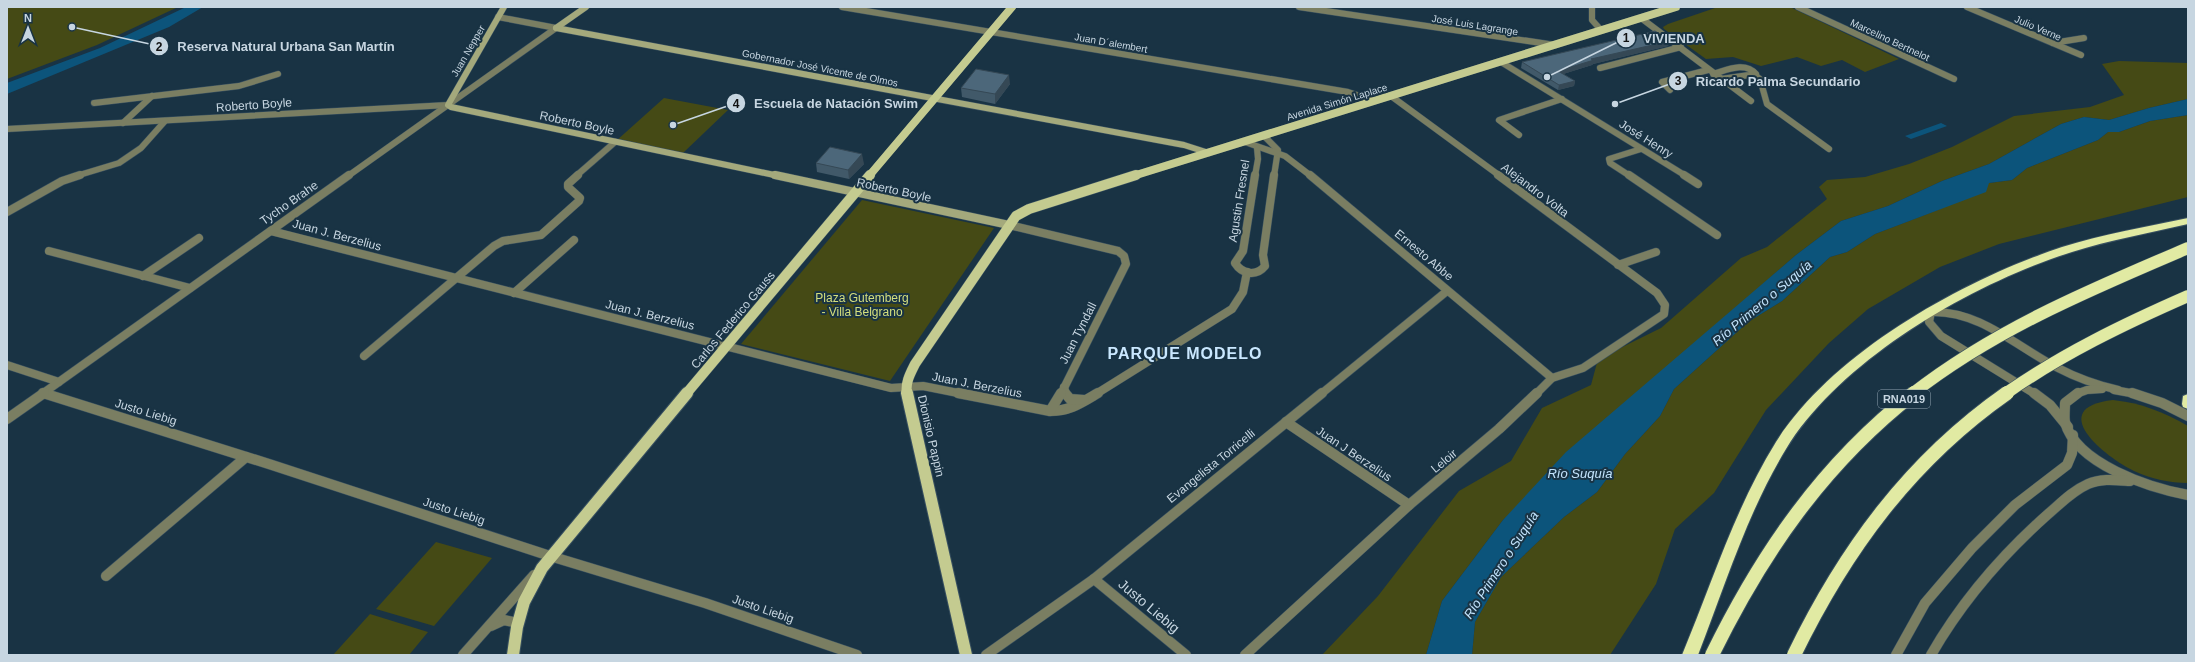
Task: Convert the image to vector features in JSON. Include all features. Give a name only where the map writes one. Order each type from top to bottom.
[{"type":"highway","points":[[1690,655],[1756,493],[1782,443],[1816,399],[1844,373],[1931,312],[2023,266],[2083,245],[2131,232],[2188,221]]},
{"type":"highway","name":"RNA019","points":[[1712,655],[1760,563],[1781,532],[1835,464],[1906,397],[1956,361],[2007,331],[2060,304],[2188,248]]},
{"type":"highway","points":[[1794,655],[1824,597],[1861,537],[1906,482],[1957,431],[2004,394],[2064,356],[2122,326],[2188,296]]},
{"type":"highway","points":[[1800,655],[1803,635]]},
{"type":"main road","name":"Juan Nepper","points":[[448,105],[504,7]]},
{"type":"main road","name":"Tycho Brahe","points":[[556,28],[586,7]]},
{"type":"main road","name":"Carlos Federico Gauss","points":[[513,655],[518,623],[526,597],[538,571],[728,347],[855,193],[1012,7]]},
{"type":"main road","name":"Avenida Simón Laplace","points":[[1009,225],[1016,216],[1029,208],[1676,7]]},
{"type":"main road","name":"Gobernador José Vicente de Olmos","points":[[556,28],[1184,145],[1209,153]]},
{"type":"main road","name":"Roberto Boyle","points":[[448,105],[458,109],[1009,225]]},
{"type":"main road","name":"Dionisio Pappin","points":[[966,655],[906,388],[908,378],[915,364],[1009,225]]},
{"type":"street","name":"Juan D´alembert","points":[[842,7],[1348,92],[1375,101]]},
{"type":"street","name":"José Luis Lagrange","points":[[1299,7],[1555,45]]},
{"type":"street","points":[[1592,7],[1590,20],[1593,25],[1601,30]]},
{"type":"street","name":"Marcelino Bertnelot","points":[[1798,7],[1954,79]]},
{"type":"street","name":"Julio Verne","points":[[1966,7],[2080,55]]},
{"type":"street","name":"Gobernador José Vicente de Olmos","points":[[498,17],[556,28]]},
{"type":"street","points":[[1641,18],[1750,101]]},
{"type":"street","name":"Tycho Brahe","points":[[7,419],[556,28]]},
{"type":"street","points":[[2052,43],[2084,38]]},
{"type":"street","points":[[1600,68],[1681,47]]},
{"type":"street","name":"José Henry","points":[[1501,62],[1698,184]]},
{"type":"street","points":[[1670,90],[1662,82],[1742,66],[1754,70],[1760,79],[1767,104],[1830,149]]},
{"type":"street","points":[[94,103],[239,86],[278,74]]},
{"type":"street","points":[[1721,79],[1756,75]]},
{"type":"street","points":[[123,123],[152,96]]},
{"type":"street","name":"Alejandro Volta","points":[[1391,96],[1657,294],[1665,303]]},
{"type":"street","points":[[1519,135],[1499,120],[1562,99]]},
{"type":"street","name":"Roberto Boyle","points":[[7,129],[448,105]]},
{"type":"street","points":[[7,212],[62,181],[119,163],[141,148],[165,121]]},
{"type":"street","name":"Ernesto Abbe","points":[[1264,136],[1278,148],[1279,153]]},
{"type":"street","points":[[364,356],[494,246],[503,241],[541,234],[579,201],[580,198],[568,187],[571,179],[615,142]]},
{"type":"street","name":"Ernesto Abbe","points":[[1245,142],[1257,148],[1279,153],[1290,159],[1552,378]]},
{"type":"street","name":"Agustin Fresnel","points":[[1248,272],[1239,269],[1235,263],[1243,251],[1258,160],[1257,148]]},
{"type":"street","points":[[1641,149],[1609,159],[1610,163],[1717,235]]},
{"type":"street","points":[[1050,411],[1070,409],[1232,309],[1240,302],[1244,295],[1248,272],[1261,271],[1265,266],[1263,255],[1276,162],[1279,153]]},
{"type":"street","name":"Roberto Boyle","points":[[1009,225],[1118,251],[1122,253],[1126,264]]},
{"type":"street","name":"Juan J. Berzelius","points":[[271,230],[891,388],[923,386],[1050,411]]},
{"type":"street","points":[[143,276],[198,238]]},
{"type":"street","points":[[514,293],[574,240]]},
{"type":"street","points":[[49,251],[190,288]]},
{"type":"street","points":[[1618,265],[1656,252]]},
{"type":"street","name":"Juan Tyndall","points":[[1050,411],[1064,387],[1126,264]]},
{"type":"street","name":"Evangelista Torricelli","points":[[986,655],[1094,579],[1447,290]]},
{"type":"street","name":"Leloir","points":[[1245,655],[1409,505],[1499,429],[1552,378],[1583,368],[1664,314],[1665,303]]},
{"type":"street","points":[[2188,416],[2162,402],[2072,375],[1970,318],[1951,312],[1931,312],[1928,320],[1941,336],[2033,392],[2050,405],[2089,454],[2135,481],[2156,488],[2188,495]]},
{"type":"street","points":[[7,365],[59,382]]},
{"type":"street","points":[[1064,387],[1066,395],[1070,399],[1087,399]]},
{"type":"street","points":[[1896,655],[1925,603],[1972,548],[2015,505],[2052,479],[2066,465],[2072,453],[2070,431],[2064,410],[2065,403],[2074,394],[2090,389],[2118,390]]},
{"type":"street","name":"Justo Liebig","points":[[43,393],[246,457],[550,556],[705,603],[857,655]]},
{"type":"street","name":"Juan J Berzelius","points":[[1286,422],[1409,505]]},
{"type":"street","points":[[106,576],[246,457]]},
{"type":"street","points":[[1931,655],[1948,623],[1996,563],[2037,523],[2067,497],[2088,484],[2098,480],[2135,481]]},
{"type":"street","points":[[463,655],[500,611],[538,571]]},
{"type":"street","name":"Justo Liebig","points":[[1094,579],[1186,655]]},
{"type":"street","points":[[480,634],[500,620],[508,619],[518,623]]},
{"type":"green space","points":[[7,7],[178,7],[97,45],[7,79]]},
{"type":"green space","points":[[1718,7],[1790,7],[1899,59],[1865,72],[1842,60],[1821,66],[1797,57],[1761,66],[1733,57],[1706,59],[1663,27]]},
{"type":"green space","points":[[2119,61],[2188,63],[2188,99],[2149,108],[2109,120],[2084,117],[2061,124],[1989,164],[1942,181],[1888,206],[1841,221],[1796,255],[1763,284],[1503,520],[1442,601],[1426,655],[1322,655],[1378,596],[1459,491],[1511,461],[1542,408],[1591,385],[1598,359],[1661,328],[1741,258],[1767,247],[1827,199],[1819,187],[1827,180],[1865,177],[1909,164],[1952,147],[2014,116],[2090,107],[2124,95],[2102,64]]},
{"type":"green space","points":[[664,98],[728,110],[683,153],[616,141]]},
{"type":"green space","points":[[2188,115],[2188,197],[1999,244],[1940,267],[1868,309],[1829,343],[1766,410],[1714,493],[1675,529],[1656,584],[1610,655],[1472,655],[1475,622],[1501,577],[1564,517],[1597,492],[1625,454],[1660,416],[1674,389],[1748,322],[1782,301],[1830,257],[1847,252],[1875,234],[1940,209],[1989,183],[2012,180],[2027,168],[2098,140],[2108,132],[2119,132],[2150,121]]},
{"type":"green space","name":"Plaza Gutemberg - Villa Belgrano","points":[[862,200],[994,228],[890,381],[741,344]]},
{"type":"green space","points":[[2113,400],[2133,403],[2152,409],[2170,416],[2188,426],[2188,483],[2161,480],[2140,474],[2122,464],[2096,444],[2087,433],[2082,422],[2083,412],[2093,405]]},
{"type":"green space","points":[[436,542],[492,558],[434,626],[376,609]]},
{"type":"green space","points":[[370,614],[428,632],[409,655],[333,655]]},
{"type":"water","points":[[186,7],[203,7],[169,27],[7,94],[7,83],[100,48]]},
{"type":"water","name":"Río Suquía","points":[[2188,99],[2188,115],[2150,121],[2119,132],[2108,132],[2098,140],[2027,168],[2012,180],[1989,183],[1986,192],[1875,234],[1847,252],[1830,257],[1782,301],[1748,322],[1674,389],[1660,416],[1625,454],[1597,492],[1564,517],[1501,577],[1475,622],[1472,655],[1426,655],[1442,601],[1503,520],[1566,452],[1796,255],[1841,221],[1888,206],[1942,181],[1989,164],[2061,124],[2084,117],[2109,120],[2149,108]]},
{"type":"water","points":[[1941,123],[1947,126],[1911,139],[1905,136]]},
{"type":"building","points":[[1655,31],[1670,41],[1591,59],[1594,60],[1558,71],[1575,81],[1559,85],[1522,62]]},
{"type":"building","points":[[976,69],[1009,75],[995,94],[961,88]]},
{"type":"building","points":[[830,147],[862,154],[848,170],[816,163]]},
{"type":"place","name":"Reserva Natural Urbana San Martín","points":[[72,27]]},
{"type":"place","name":"VIVIENDA","points":[[1547,77]]},
{"type":"place","name":"Ricardo Palma Secundario","points":[[1615,104]]},
{"type":"place","name":"Escuela de Natación Swim","points":[[673,125]]},
{"type":"district","name":"PARQUE MODELO","points":[[1185,353]]},
{"type":"water label","name":"Río Primero o Suquía","points":[[1762,303]]},
{"type":"water label","name":"Río Primero o Suquía","points":[[1501,565]]}]
